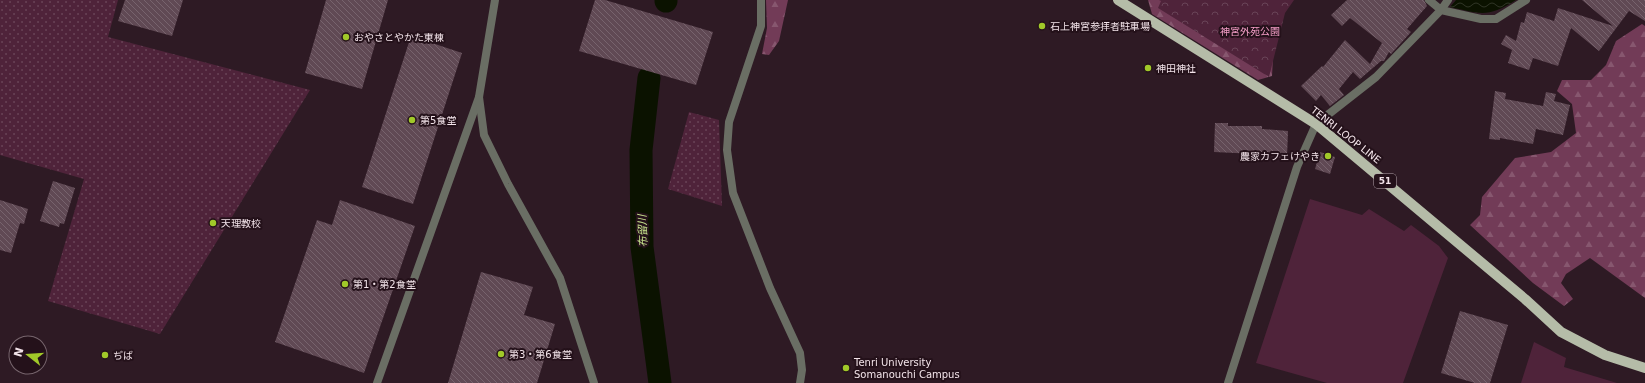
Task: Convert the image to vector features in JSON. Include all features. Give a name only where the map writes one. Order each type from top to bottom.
[{"type":"main road","name":"TENRI LOOP LINE","points":[[1118,0],[1316,124],[1525,299],[1560,332],[1605,355],[1645,368]]},
{"type":"street","points":[[377,383],[479,97],[495,0]]},
{"type":"street","points":[[761,0],[761,26],[745,69],[729,122],[728,150],[733,193],[770,288],[800,353],[802,370],[800,383]]},
{"type":"street","points":[[1429,0],[1441,10],[1481,19],[1496,19],[1526,0]]},
{"type":"street","points":[[1228,383],[1297,167],[1316,124],[1376,77],[1441,10],[1448,0]]},
{"type":"street","points":[[479,97],[484,135],[508,184],[560,278],[594,383]]},
{"type":"green space","points":[[0,0],[118,0],[108,37],[310,90],[160,334],[48,301],[84,179],[0,155]]},
{"type":"green space","points":[[766,0],[788,0],[779,41],[769,55],[762,54],[767,28]]},
{"type":"green space","name":"神宮外苑公園","points":[[1148,0],[1289,0],[1275,23],[1272,76],[1258,80],[1152,14]]},
{"type":"green space","name":"神宮外苑公園","points":[[1159,0],[1294,0],[1285,13],[1269,77],[1158,8],[1161,1]]},
{"type":"green space","points":[[1642,24],[1645,26],[1645,298],[1590,258],[1566,274],[1561,283],[1573,299],[1564,306],[1533,283],[1470,225],[1480,215],[1482,197],[1515,158],[1551,152],[1576,133],[1572,104],[1557,91],[1562,80],[1591,80],[1606,65],[1616,41]]},
{"type":"green space","points":[[689,112],[719,120],[722,206],[668,189]]},
{"type":"green space","points":[[1310,199],[1362,215],[1369,209],[1404,231],[1411,225],[1439,246],[1448,258],[1403,383],[1327,383],[1256,363]]},
{"type":"green space","points":[[1534,342],[1566,358],[1564,367],[1617,383],[1521,383]]},
{"type":"water","points":[[1456,0],[1516,0],[1498,10],[1477,13],[1450,7]]},
{"type":"building","points":[[125,0],[183,0],[172,36],[118,21]]},
{"type":"building","name":"おやさとやかた東棟","points":[[326,0],[388,0],[362,89],[305,73]]},
{"type":"building","points":[[595,0],[605,0],[713,32],[696,85],[579,51]]},
{"type":"building","points":[[1347,0],[1424,0],[1427,6],[1407,29],[1411,32],[1391,54],[1389,52],[1384,61],[1381,61],[1360,79],[1353,72],[1339,89],[1344,95],[1330,106],[1321,95],[1316,101],[1301,86],[1322,66],[1323,67],[1345,40],[1370,64],[1382,43],[1350,18],[1342,26],[1331,15]]},
{"type":"building","points":[[1582,0],[1645,0],[1645,21],[1629,11],[1599,51],[1571,28],[1558,66],[1533,58],[1529,70],[1508,63],[1512,50],[1501,44],[1506,35],[1516,41],[1521,22],[1524,23],[1527,12],[1554,21],[1558,8],[1613,26]]},
{"type":"building","name":"第5食堂","points":[[411,36],[462,53],[413,204],[362,187]]},
{"type":"building","points":[[1495,91],[1506,93],[1505,99],[1543,106],[1546,92],[1556,94],[1554,101],[1570,105],[1563,135],[1536,129],[1533,144],[1500,138],[1500,140],[1489,139]]},
{"type":"building","points":[[1215,123],[1228,123],[1228,126],[1262,126],[1262,129],[1288,131],[1287,158],[1275,157],[1275,155],[1214,152]]},
{"type":"building","points":[[1320,152],[1335,157],[1330,174],[1315,169]]},
{"type":"building","points":[[53,181],[75,188],[64,224],[60,223],[59,227],[40,221]]},
{"type":"building","points":[[0,200],[28,209],[24,224],[20,223],[11,253],[0,250]]},
{"type":"building","name":"第1・第2食堂","points":[[340,200],[415,226],[364,373],[275,342],[317,220],[332,225]]},
{"type":"building","name":"第3・第6食堂","points":[[481,272],[533,287],[524,315],[555,324],[537,383],[448,383]]},
{"type":"building","points":[[1460,311],[1508,325],[1490,383],[1475,383],[1441,373]]},
{"type":"waterway","name":"布留川","points":[[649,78],[641,150],[642,247],[660,383]]},
{"type":"place","name":"石上神宮参拝者駐車場","points":[[1042,26]]},
{"type":"place","name":"おやさとやかた東棟","points":[[346,37]]},
{"type":"place","name":"神田神社","points":[[1148,68]]},
{"type":"place","name":"第5食堂","points":[[412,120]]},
{"type":"place","name":"農家カフェけやき","points":[[1328,156]]},
{"type":"place","name":"天理教校","points":[[213,223]]},
{"type":"place","name":"第1・第2食堂","points":[[345,284]]},
{"type":"place","name":"第3・第6食堂","points":[[501,354]]},
{"type":"place","name":"ぢば","points":[[105,355]]},
{"type":"place","name":"Tenri University Somanouchi Campus","points":[[846,368]]}]
